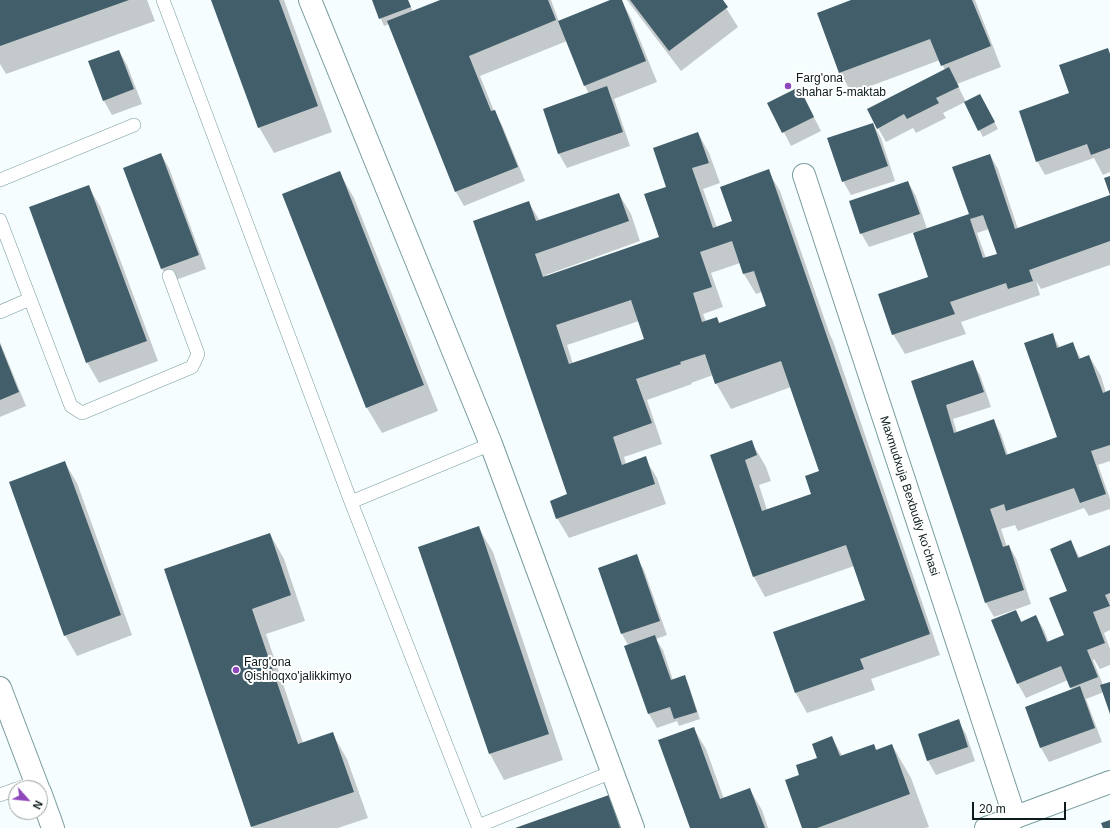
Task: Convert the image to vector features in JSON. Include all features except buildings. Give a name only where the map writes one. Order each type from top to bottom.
[{"type":"street","points":[[310,0],[491,444],[633,828]]},
{"type":"street","name":"Maxmudxuja Bexbudiy koʻchasi","points":[[804,175],[1014,818]]},
{"type":"street","points":[[0,688],[31,780]]},
{"type":"street","points":[[986,828],[1110,782]]},
{"type":"street","points":[[48,818],[53,828]]},
{"type":"lane","points":[[163,0],[351,502],[476,827],[612,772]]},
{"type":"lane","points":[[0,180],[134,125]]},
{"type":"lane","points":[[0,220],[71,406],[82,413],[192,367],[198,354],[169,276]]},
{"type":"lane","points":[[0,312],[30,300]]},
{"type":"lane","points":[[351,502],[491,444]]},
{"type":"place","name":"Farg'ona shahar 5-maktab","points":[[788,86]]},
{"type":"place","name":"Farg'ona Qishloqxo'jalikkimyo","points":[[236,670]]}]
